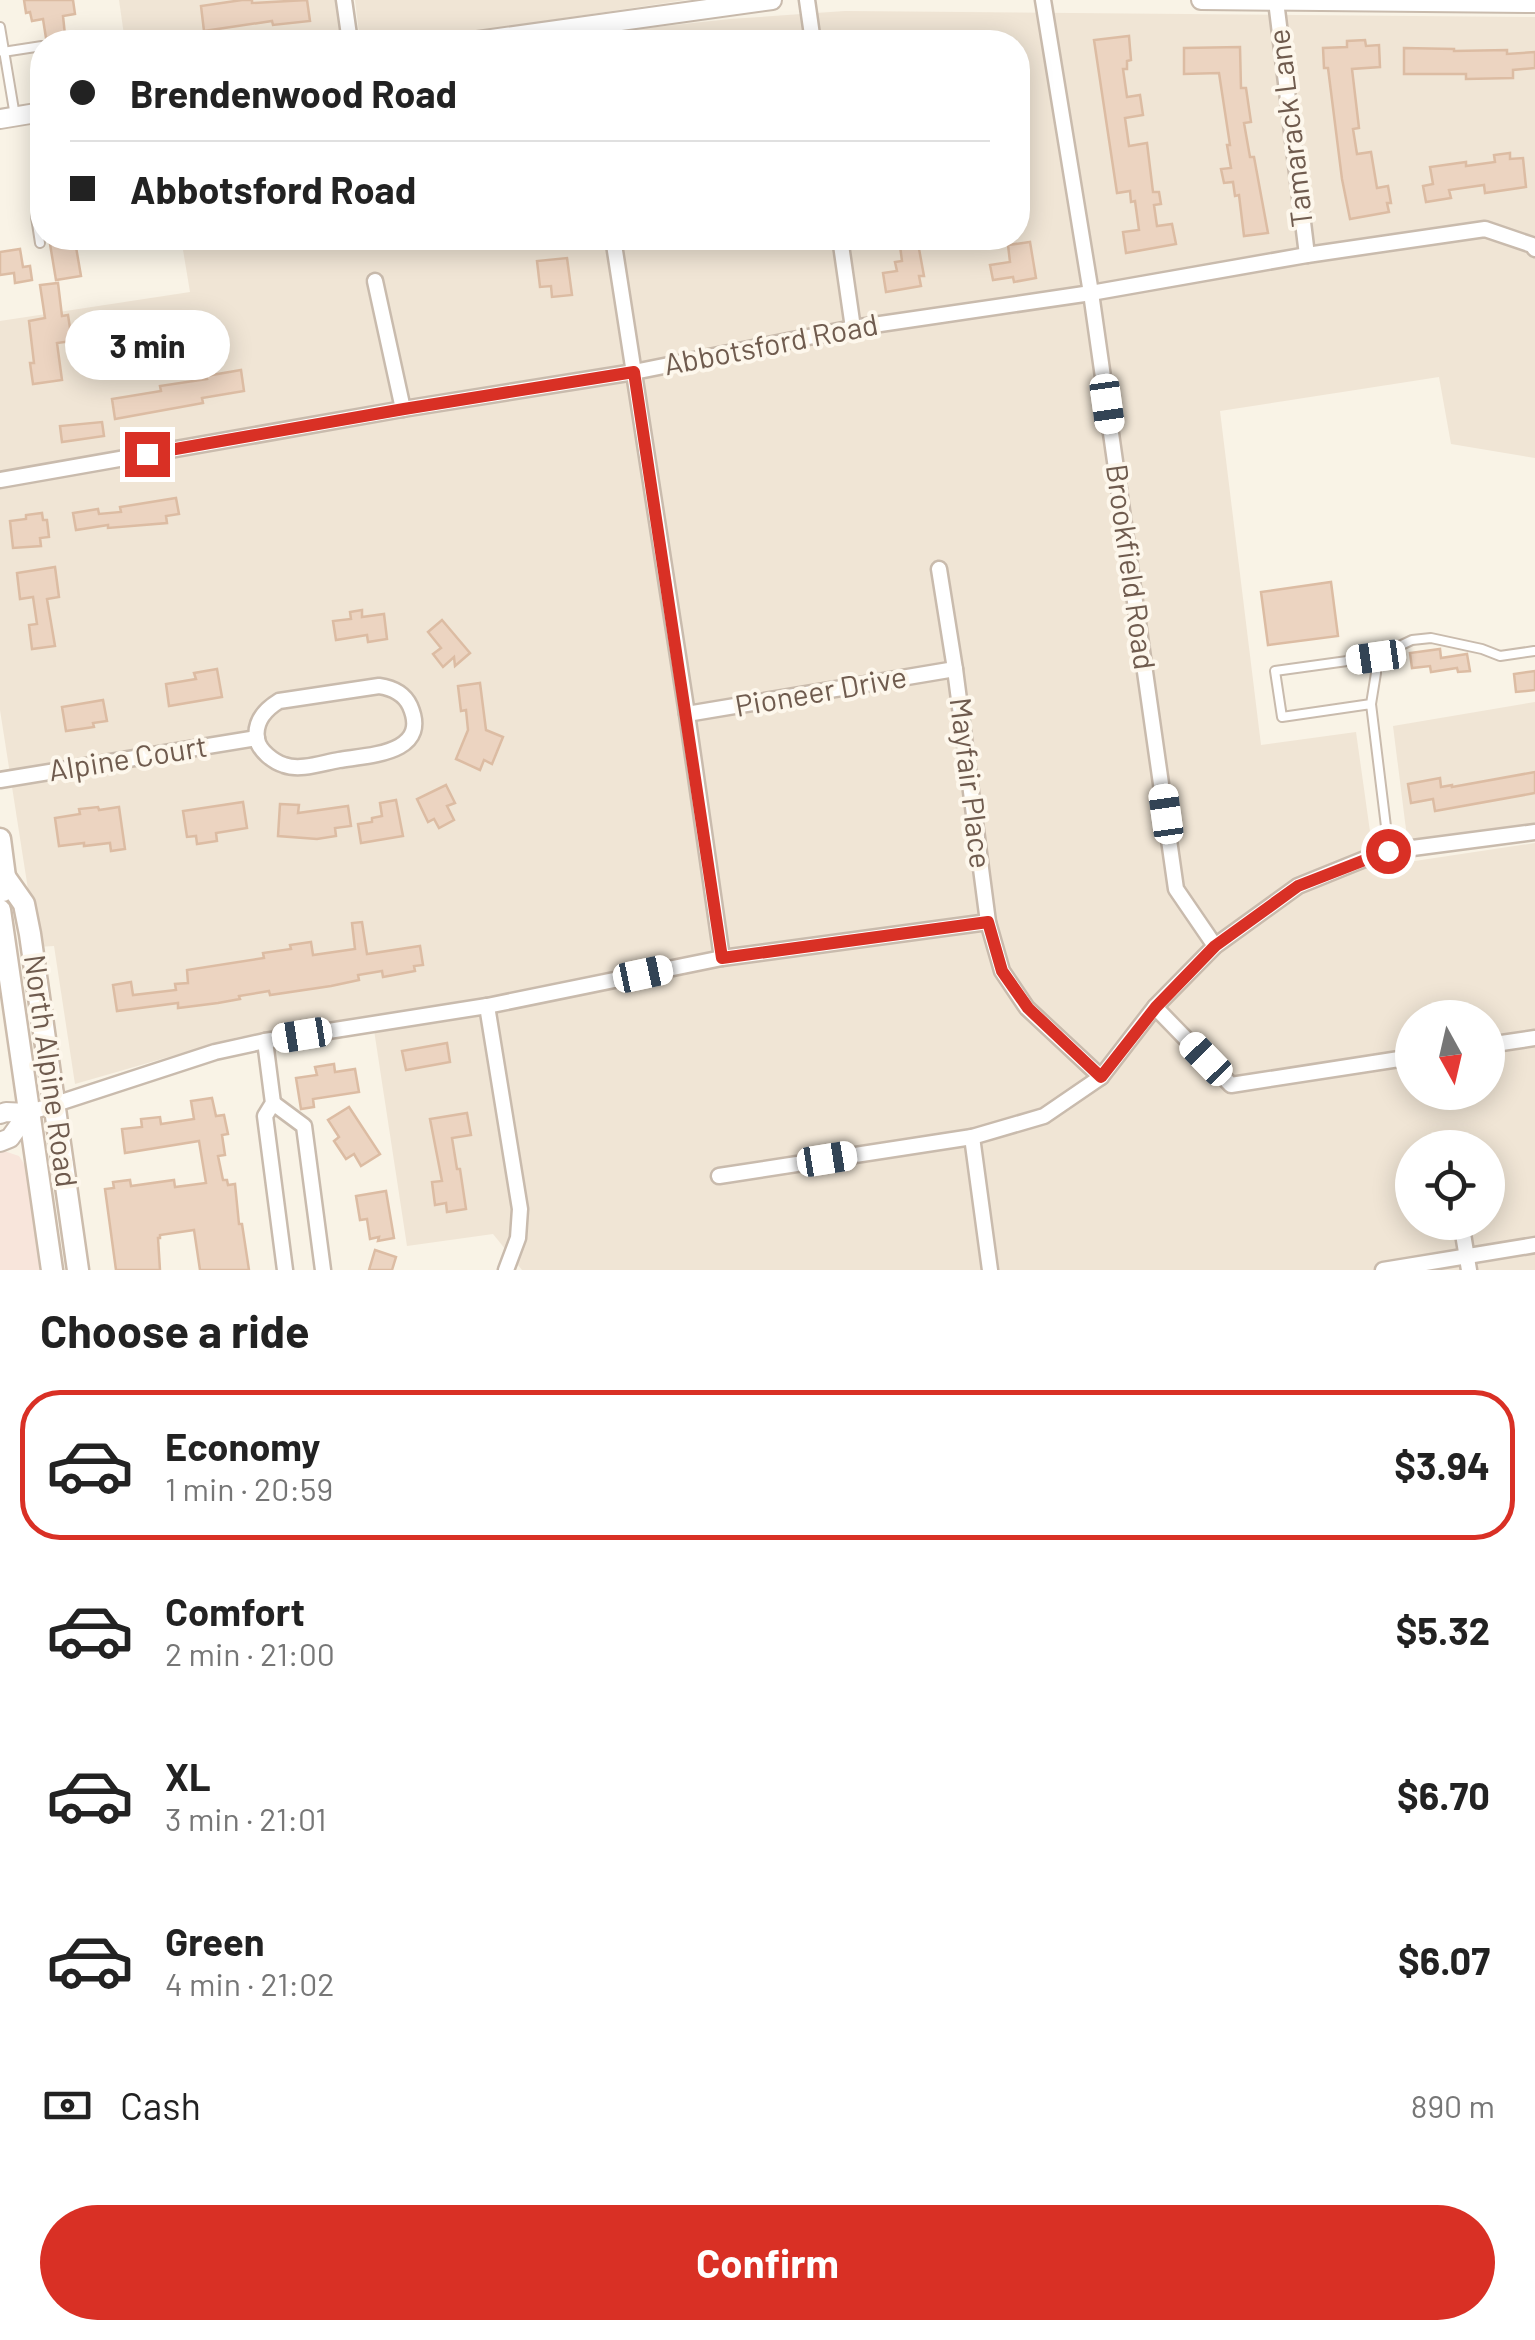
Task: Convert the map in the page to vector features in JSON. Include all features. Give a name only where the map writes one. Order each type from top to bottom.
[{"type":"main road","name":"North Alpine Road","points":[[0,839],[5,877],[0,909],[3,961],[52,1270]]},
{"type":"main road","name":"North Alpine Road","points":[[5,877],[24,904],[30,934],[78,1270]]},
{"type":"street","points":[[344,0],[348,30]]},
{"type":"street","points":[[606,30],[772,0]]},
{"type":"street","points":[[807,0],[811,30]]},
{"type":"street","name":"Brookfield Road","points":[[1043,0],[1091,292],[1176,888],[1215,946]]},
{"type":"street","points":[[1201,0],[1535,4]]},
{"type":"street","name":"Tamarack Lane","points":[[1276,2],[1307,255]]},
{"type":"street","name":"Abbotsford Road","points":[[0,480],[634,372],[853,328],[1307,255],[1484,229],[1535,249]]},
{"type":"street","points":[[615,250],[722,958]]},
{"type":"street","points":[[842,250],[853,328]]},
{"type":"street","points":[[374,280],[404,409]]},
{"type":"street","name":"Mayfair Place","points":[[940,568],[988,922],[1002,971],[1028,1008],[1101,1077]]},
{"type":"street","name":"Pioneer Drive","points":[[687,714],[955,669]]},
{"type":"street","points":[[379,686],[406,697],[415,722],[409,739],[392,751],[294,767],[274,760],[257,738],[262,716],[279,701],[379,686]]},
{"type":"street","name":"Alpine Court","points":[[0,780],[257,738]]},
{"type":"street","points":[[718,1176],[972,1136],[1044,1116],[1101,1077],[1156,1007],[1215,946],[1298,886],[1388,851],[1535,832]]},
{"type":"street","points":[[0,1114],[28,1113],[216,1052],[265,1041],[487,1006],[722,958],[988,922]]},
{"type":"street","points":[[487,1006],[520,1209],[518,1238],[506,1270]]},
{"type":"street","points":[[1156,1007],[1231,1085],[1395,1060]]},
{"type":"street","points":[[1505,1042],[1535,1038]]},
{"type":"street","points":[[265,1041],[273,1103],[265,1116],[286,1270]]},
{"type":"street","points":[[273,1103],[304,1126],[322,1270]]},
{"type":"street","points":[[0,1142],[10,1138],[28,1113]]},
{"type":"street","points":[[972,1136],[990,1270]]},
{"type":"street","points":[[1383,1270],[1467,1262],[1535,1245]]},
{"type":"lane","points":[[0,27],[8,118]]},
{"type":"lane","points":[[3,52],[30,48]]},
{"type":"lane","points":[[1371,704],[1282,716],[1275,671],[1376,657],[1412,640],[1431,638],[1500,656],[1534,651]]},
{"type":"lane","points":[[1376,657],[1371,704],[1388,851]]},
{"type":"shaded area","points":[[119,0],[338,0],[340,30],[123,30]]},
{"type":"shaded area","points":[[355,0],[686,0],[485,30],[359,30]]},
{"type":"shaded area","points":[[845,11],[1535,17],[1535,458],[1451,444],[1439,377],[1220,411],[1261,745],[1356,732],[1375,867],[1535,843],[1535,1270],[522,1270],[493,1234],[407,1246],[372,1017],[238,1037],[75,1084],[54,946],[37,947],[0,710],[0,321],[190,292],[183,250],[1030,250],[1030,30],[630,30]]},
{"type":"shaded area","points":[[1535,702],[1535,826],[1408,845],[1393,726]]},
{"type":"shaded area","points":[[0,1152],[19,1156],[26,1167],[38,1237],[39,1270],[0,1270]]},
{"type":"building","points":[[24,0],[73,0],[75,14],[63,16],[64,30],[45,30],[43,19],[32,21],[30,12],[26,13]]},
{"type":"building","points":[[242,0],[307,0],[310,21],[273,25],[272,21],[204,30],[201,6]]},
{"type":"building","points":[[1129,36],[1131,60],[1123,69],[1127,97],[1140,95],[1143,115],[1125,118],[1129,146],[1147,143],[1153,192],[1159,192],[1161,204],[1154,205],[1157,226],[1172,224],[1176,244],[1126,253],[1123,232],[1139,230],[1135,201],[1131,202],[1130,191],[1117,193],[1094,40]]},
{"type":"building","points":[[1365,40],[1366,46],[1379,45],[1380,67],[1352,69],[1359,128],[1353,129],[1357,154],[1371,152],[1377,188],[1388,186],[1391,203],[1387,203],[1389,212],[1350,219],[1323,48],[1347,47],[1347,41]]},
{"type":"building","points":[[1240,47],[1241,88],[1246,88],[1251,122],[1244,123],[1268,233],[1244,236],[1239,195],[1235,196],[1233,182],[1224,183],[1221,169],[1231,168],[1219,73],[1184,74],[1184,48]]},
{"type":"building","points":[[1404,48],[1535,52],[1535,68],[1513,70],[1513,78],[1404,74]]},
{"type":"building","points":[[1510,153],[1510,159],[1523,158],[1526,187],[1485,193],[1484,185],[1449,190],[1451,198],[1426,202],[1423,186],[1433,184],[1430,167],[1495,162],[1494,155]]},
{"type":"building","points":[[1030,242],[1036,278],[993,280],[990,265],[1010,262],[1009,250],[1030,250]]},
{"type":"building","points":[[20,249],[23,267],[30,266],[32,280],[15,283],[14,273],[0,275],[0,252]]},
{"type":"building","points":[[51,250],[77,250],[81,276],[56,280]]},
{"type":"building","points":[[901,250],[919,250],[924,276],[919,276],[921,286],[886,292],[883,273],[897,271],[895,262],[902,261]]},
{"type":"building","points":[[567,258],[572,295],[552,297],[551,286],[540,287],[537,261]]},
{"type":"building","points":[[58,283],[62,316],[68,315],[72,341],[57,343],[62,380],[33,384],[29,321],[45,318],[40,285]]},
{"type":"building","points":[[241,370],[244,391],[202,398],[203,403],[115,419],[112,399]]},
{"type":"building","points":[[102,422],[104,436],[62,442],[60,426]]},
{"type":"building","points":[[176,498],[179,514],[166,516],[167,523],[76,530],[73,513],[98,509],[99,514],[121,512],[120,507]]},
{"type":"building","points":[[42,513],[49,537],[40,538],[41,546],[13,548],[10,521]]},
{"type":"building","points":[[55,567],[59,597],[47,599],[55,646],[32,649],[29,625],[37,624],[33,597],[20,599],[17,573]]},
{"type":"building","points":[[1331,582],[1338,636],[1268,645],[1261,592]]},
{"type":"building","points":[[362,610],[362,617],[384,614],[387,639],[368,642],[367,635],[336,640],[333,621],[351,619],[350,612]]},
{"type":"building","points":[[442,620],[470,653],[455,666],[454,657],[443,667],[433,654],[441,648],[428,632]]},
{"type":"building","points":[[1440,649],[1441,658],[1467,654],[1470,671],[1458,672],[1457,668],[1431,672],[1430,666],[1412,668],[1410,653]]},
{"type":"building","points":[[217,669],[222,697],[169,706],[166,684],[196,679],[194,673]]},
{"type":"building","points":[[1535,671],[1535,690],[1516,692],[1514,674]]},
{"type":"building","points":[[480,683],[486,730],[503,737],[492,764],[484,760],[480,770],[456,759],[468,730],[458,686]]},
{"type":"building","points":[[103,700],[107,721],[66,731],[62,707]]},
{"type":"building","points":[[1535,772],[1535,793],[1435,811],[1433,799],[1411,803],[1408,784],[1440,778],[1441,787],[1452,787]]},
{"type":"building","points":[[446,785],[455,803],[447,806],[454,820],[439,828],[434,819],[428,822],[417,799]]},
{"type":"building","points":[[396,800],[403,836],[361,843],[358,824],[382,816],[380,803]]},
{"type":"building","points":[[243,802],[247,828],[216,833],[217,841],[197,844],[196,836],[187,837],[183,811]]},
{"type":"building","points":[[280,804],[299,805],[298,813],[348,806],[351,826],[335,828],[336,836],[317,839],[278,836]]},
{"type":"building","points":[[98,807],[119,807],[125,849],[111,851],[110,843],[59,846],[55,818]]},
{"type":"building","points":[[362,922],[367,954],[420,946],[423,965],[414,966],[415,971],[383,977],[382,971],[331,986],[270,995],[269,991],[218,1003],[178,1008],[178,1003],[117,1011],[113,985],[131,982],[133,995],[176,990],[175,984],[188,983],[187,970],[264,958],[263,953],[291,949],[290,945],[311,942],[313,955],[355,949],[352,923]]},
{"type":"building","points":[[447,1043],[450,1062],[406,1070],[402,1051]]},
{"type":"building","points":[[334,1064],[335,1072],[355,1069],[359,1092],[313,1099],[314,1107],[301,1109],[296,1078],[317,1075],[315,1067]]},
{"type":"building","points":[[212,1098],[216,1116],[224,1115],[228,1134],[222,1135],[225,1155],[218,1156],[223,1180],[228,1185],[235,1184],[249,1270],[200,1270],[194,1230],[160,1235],[160,1270],[116,1270],[105,1189],[114,1188],[113,1182],[130,1180],[131,1186],[174,1180],[175,1187],[206,1183],[199,1141],[125,1153],[122,1129],[142,1127],[141,1119],[160,1117],[161,1124],[194,1119],[191,1101]]},
{"type":"building","points":[[349,1107],[380,1154],[361,1166],[354,1154],[346,1159],[334,1141],[339,1137],[328,1120]]},
{"type":"building","points":[[467,1113],[471,1135],[452,1138],[466,1209],[447,1212],[446,1203],[435,1205],[432,1182],[442,1181],[430,1119]]},
{"type":"building","points":[[386,1191],[394,1238],[378,1241],[379,1237],[370,1239],[367,1219],[360,1220],[356,1196]]},
{"type":"building","points":[[375,1250],[396,1257],[392,1270],[369,1270]]},
{"type":"route","points":[[147,454],[634,372],[722,958],[988,922],[1002,971],[1028,1008],[1101,1077],[1156,1007],[1215,946],[1298,886],[1388,851]]}]
